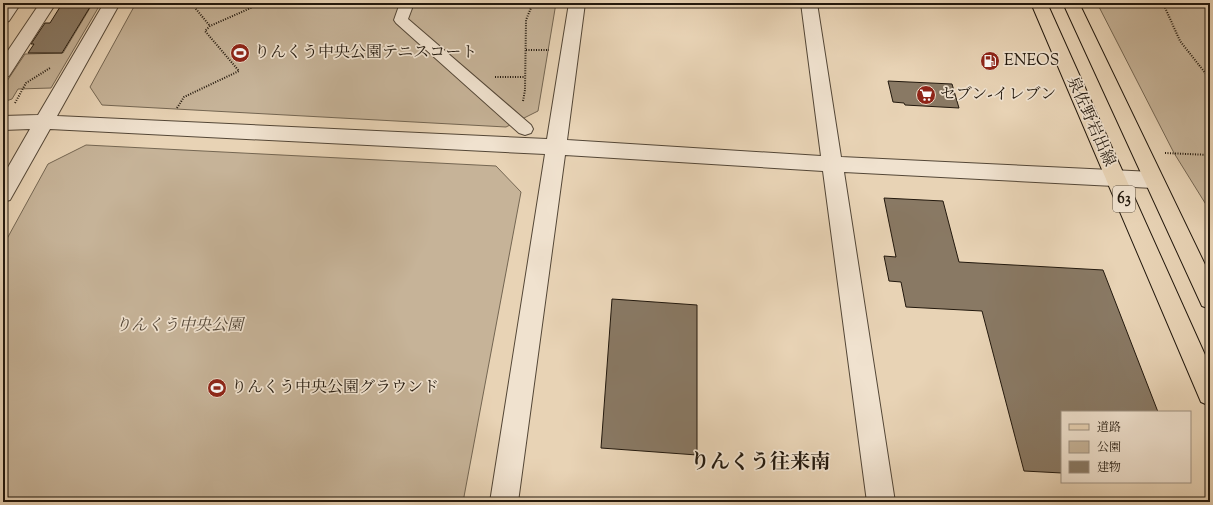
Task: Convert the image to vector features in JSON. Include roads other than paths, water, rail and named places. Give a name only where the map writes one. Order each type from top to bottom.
[{"type":"main road","name":"泉佐野岩出線","points":[[1039,3],[1210,394]]},
{"type":"main road","name":"泉佐野岩出線","points":[[1071,3],[1210,299]]},
{"type":"street","points":[[3,16],[13,3]]},
{"type":"street","points":[[3,72],[48,3]]},
{"type":"street","points":[[3,194],[112,3]]},
{"type":"street","points":[[407,3],[401,20],[525,130]]},
{"type":"street","points":[[504,502],[577,3]]},
{"type":"street","points":[[809,3],[880,502]]},
{"type":"street","points":[[3,124],[45,122],[556,147],[832,164],[1153,180]]},
{"type":"place","name":"りんくう中央公園テニスコート","points":[[240,53]]},
{"type":"place","name":"ENEOS","points":[[990,61]]},
{"type":"place","name":"セブン-イレブン","points":[[926,95]]},
{"type":"place","name":"りんくう中央公園グラウンド","points":[[217,388]]},
{"type":"district","name":"りんくう往来南","points":[[760,463]]},
{"type":"park label","name":"りんくう中央公園","points":[[179,326]]}]
